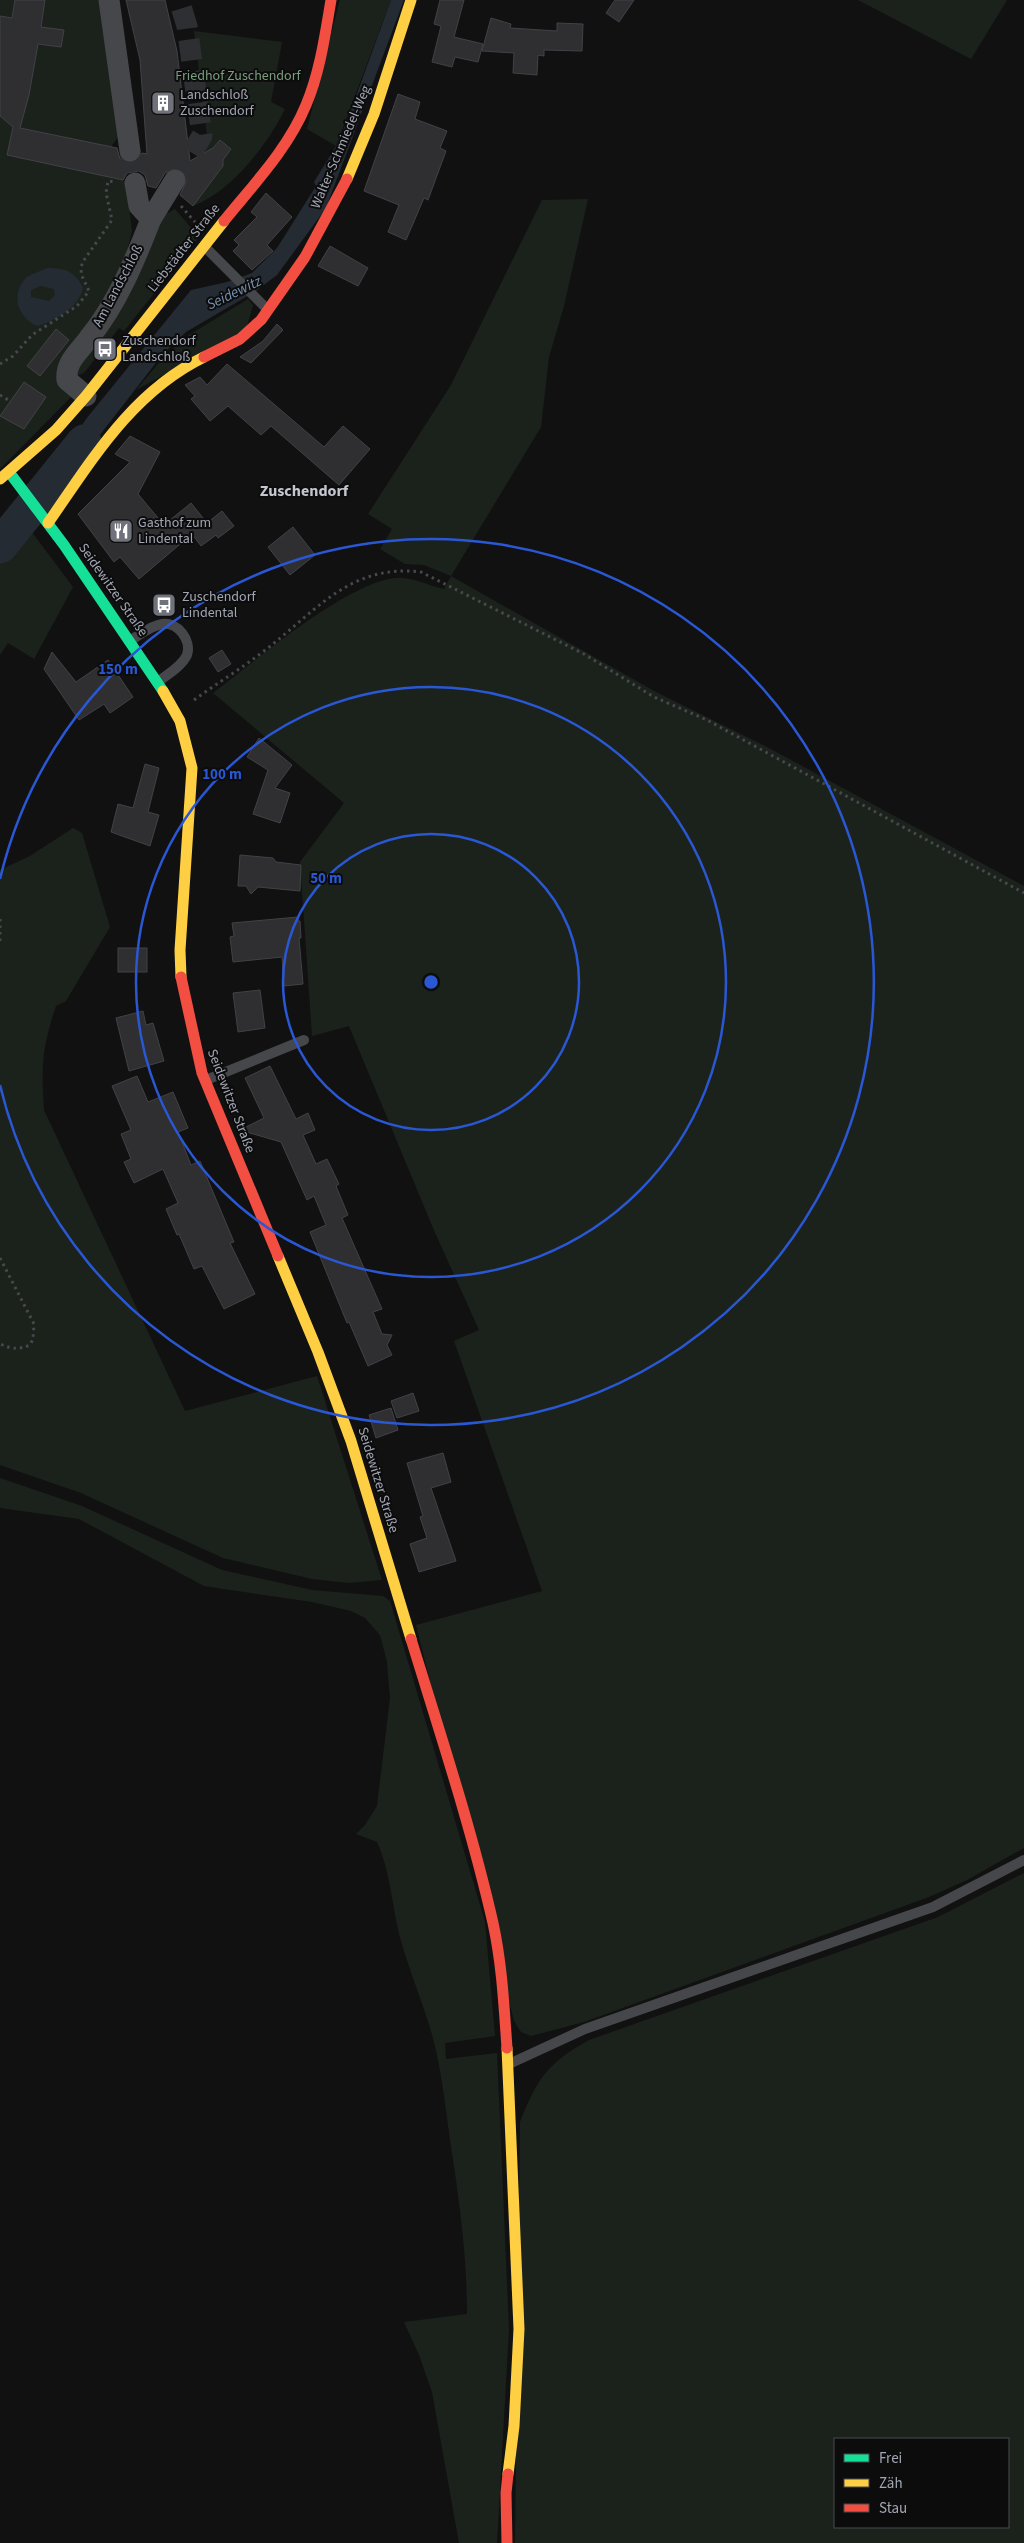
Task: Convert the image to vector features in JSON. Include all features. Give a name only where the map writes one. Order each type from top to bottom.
[{"type":"street","points":[[109,0],[130,151]]},
{"type":"street","name":"Liebstädter Straße","points":[[4,476],[56,430],[86,396],[287,141],[306,104],[320,60],[331,0]]},
{"type":"street","name":"Walter-Schmiedel-Weg","points":[[48,523],[117,425],[139,400],[193,362],[236,343],[255,327],[308,254],[337,203],[393,60],[412,0]]},
{"type":"street","points":[[126,181],[139,206],[151,219]]},
{"type":"street","name":"Am Landschloß","points":[[86,396],[67,380],[66,370],[70,361],[106,317],[151,219],[172,186]]},
{"type":"street","name":"Seidewitzer Straße","points":[[4,476],[26,496],[48,523],[131,641],[176,711],[186,738],[192,768],[180,950],[182,988],[189,1025],[205,1080],[318,1352],[351,1441],[459,1796],[493,1924],[503,1988],[508,2064],[519,2329],[514,2426],[506,2493],[507,2543]]},
{"type":"lane","points":[[207,243],[228,270],[268,310]]},
{"type":"lane","points":[[131,641],[152,626],[164,623],[174,625],[181,631],[187,646],[187,654],[181,663],[158,682]]},
{"type":"lane","points":[[205,1080],[304,1040]]},
{"type":"lane","points":[[508,2064],[585,2029],[933,1907],[1024,1860]]},
{"type":"path","points":[[0,364],[13,356],[32,335],[76,306],[89,291],[81,274],[82,263],[112,220],[106,193],[108,181],[116,183],[126,181]]},
{"type":"path","points":[[172,186],[207,243]]},
{"type":"path","points":[[0,395],[10,401]]},
{"type":"path","points":[[176,711],[261,654],[331,595],[357,580],[376,573],[403,570],[421,572],[584,654],[654,697],[715,725],[1024,893]]},
{"type":"path","points":[[0,919],[0,944]]},
{"type":"path","points":[[0,1258],[34,1324],[30,1345],[21,1349],[12,1349],[0,1344]]},
{"type":"green space","points":[[0,0],[101,0],[120,134],[111,147],[105,146],[100,175],[126,181],[132,231],[126,256],[101,315],[59,369],[73,395],[0,469]]},
{"type":"green space","points":[[340,0],[391,0],[336,146],[307,129]]},
{"type":"green space","points":[[858,0],[1007,0],[971,59]]},
{"type":"green space","name":"Friedhof Zuschendorf","points":[[194,31],[282,42],[271,102],[285,109],[269,137],[247,165],[221,190],[193,206],[223,166],[223,160],[231,149],[220,140],[213,148],[202,154],[207,136]]},
{"type":"green space","points":[[588,199],[564,306],[549,357],[541,427],[451,576],[424,565],[405,564],[380,549],[392,529],[368,514],[451,385],[542,200]]},
{"type":"green space","points":[[175,209],[199,237],[124,331],[119,328],[84,373],[77,376],[77,369],[157,219]]},
{"type":"green space","points":[[248,299],[253,305],[246,330],[136,390],[164,357],[189,335]]},
{"type":"green space","points":[[28,527],[73,587],[34,659],[8,643],[0,655],[0,563]]},
{"type":"green space","points":[[451,576],[656,692],[767,747],[1024,886],[1024,1848],[967,1880],[929,1897],[584,2022],[531,2036],[521,2032],[514,2021],[416,1625],[542,1591],[454,1341],[479,1330],[433,1228],[349,1026],[312,1036],[300,862],[344,803],[213,693],[278,642],[359,590],[383,581],[403,578],[444,589]]},
{"type":"green space","points":[[73,828],[82,833],[110,927],[66,1001],[56,1006],[45,1046],[44,1110],[185,1411],[317,1376],[382,1580],[349,1583],[312,1579],[223,1558],[81,1493],[0,1465],[0,870],[30,856]]},
{"type":"green space","points":[[0,1478],[82,1506],[222,1570],[312,1590],[383,1596],[390,1601],[485,1922],[495,2036],[445,2043],[446,2059],[497,2053],[509,2329],[497,2543],[459,2543],[432,2392],[419,2355],[404,2322],[467,2314],[467,2292],[459,2205],[442,2085],[434,2044],[401,1941],[382,1854],[377,1842],[356,1834],[365,1825],[377,1806],[390,1698],[387,1662],[380,1635],[365,1618],[351,1611],[312,1602],[204,1586],[79,1519],[0,1508]]},
{"type":"green space","points":[[1024,1873],[1024,2543],[515,2543],[520,2122],[532,2094],[546,2073],[563,2057],[589,2040],[938,1917]]},
{"type":"water","points":[[391,0],[404,0],[326,208],[277,275],[256,291],[186,332],[162,355],[61,485],[49,475],[86,419],[191,290],[227,282],[252,273],[277,248],[316,186],[314,182],[336,146]]},
{"type":"water","points":[[47,268],[64,270],[72,274],[83,287],[81,294],[72,307],[59,317],[37,326],[30,322],[21,311],[18,305],[18,291],[26,278]],"holes":[[[41,286],[54,289],[55,295],[49,301],[31,297],[31,290]]]},
{"type":"water","points":[[15,516],[28,527],[0,563],[0,532]]},
{"type":"building","points":[[15,0],[45,0],[41,27],[64,30],[61,47],[38,44],[29,95],[20,128],[117,148],[120,159],[131,163],[138,161],[142,153],[147,154],[140,60],[126,0],[165,0],[177,51],[190,161],[213,148],[220,140],[231,149],[223,160],[223,166],[193,206],[180,195],[187,180],[186,174],[176,168],[165,173],[156,188],[148,186],[145,175],[139,171],[127,173],[123,180],[7,155],[13,127],[0,116],[0,16],[12,18]]},
{"type":"building","points":[[440,0],[464,0],[454,37],[483,44],[478,62],[455,57],[452,67],[432,62],[441,26],[434,24]]},
{"type":"building","points":[[615,0],[634,0],[619,22],[606,13]]},
{"type":"building","points":[[491,18],[511,24],[510,28],[557,31],[557,23],[583,24],[582,51],[544,50],[544,56],[538,55],[537,75],[513,73],[514,53],[482,51]]},
{"type":"building","points":[[398,94],[420,102],[415,119],[447,131],[440,148],[446,151],[428,200],[424,198],[406,240],[388,232],[399,205],[364,191]]},
{"type":"building","points":[[266,193],[292,217],[267,245],[273,251],[252,270],[233,251],[239,245],[234,240],[257,217],[251,212]]},
{"type":"building","points":[[330,246],[368,268],[358,286],[318,266]]},
{"type":"building","points":[[277,324],[283,330],[251,363],[240,357],[263,341]]},
{"type":"building","points":[[56,329],[69,340],[40,376],[27,366]]},
{"type":"building","points":[[227,364],[324,447],[343,426],[370,449],[339,485],[271,426],[261,435],[228,406],[210,421],[191,399],[195,396],[185,385],[200,377],[207,385]]},
{"type":"building","points":[[24,382],[46,397],[24,429],[0,416]]},
{"type":"building","name":"Gasthof zum Lindental","points":[[130,436],[160,452],[138,494],[164,525],[191,503],[207,523],[222,511],[234,526],[218,538],[216,535],[201,546],[192,534],[139,579],[120,557],[114,562],[78,514],[130,462],[115,454]]},
{"type":"building","points":[[293,527],[315,555],[290,575],[268,547]]},
{"type":"building","points":[[222,650],[231,664],[218,672],[209,658]]},
{"type":"building","points":[[52,652],[76,682],[108,660],[133,697],[110,713],[104,704],[79,720],[44,669]]},
{"type":"building","points":[[259,738],[292,765],[275,788],[290,793],[280,823],[253,814],[268,770],[247,757]]},
{"type":"building","points":[[145,764],[159,768],[148,812],[159,815],[150,846],[111,832],[118,804],[133,808]]},
{"type":"building","points":[[240,855],[273,858],[276,862],[301,865],[300,891],[258,887],[251,894],[246,886],[238,886]]},
{"type":"building","points":[[298,917],[298,921],[300,921],[301,938],[299,938],[303,984],[284,986],[282,957],[233,962],[230,937],[234,936],[232,923]]},
{"type":"building","points":[[118,948],[147,948],[147,972],[118,972]]},
{"type":"building","points":[[260,990],[265,1028],[238,1032],[233,993]]},
{"type":"building","points":[[143,1011],[146,1025],[153,1023],[164,1061],[129,1071],[116,1018]]},
{"type":"building","points":[[270,1066],[296,1119],[308,1113],[315,1130],[303,1135],[316,1164],[327,1159],[339,1184],[336,1186],[348,1215],[342,1218],[382,1309],[373,1312],[382,1334],[392,1335],[387,1345],[392,1355],[368,1366],[349,1322],[347,1323],[310,1232],[326,1225],[314,1196],[307,1200],[281,1142],[243,1131],[242,1129],[264,1118],[245,1078]]},
{"type":"building","points":[[137,1076],[148,1102],[173,1092],[188,1128],[178,1132],[191,1165],[200,1161],[234,1242],[230,1243],[255,1294],[224,1309],[202,1266],[194,1269],[179,1234],[177,1235],[166,1209],[178,1203],[163,1169],[134,1183],[124,1162],[131,1159],[121,1134],[131,1130],[112,1086]]},
{"type":"building","points":[[413,1393],[419,1411],[397,1418],[391,1401]]},
{"type":"building","points":[[391,1408],[398,1430],[376,1438],[369,1415]]},
{"type":"building","points":[[443,1453],[451,1482],[431,1488],[456,1561],[419,1572],[410,1544],[427,1538],[420,1517],[423,1516],[407,1463]]},
{"type":"waterway","name":"Seidewitz","points":[[0,546],[84,442]]},
{"type":"tunnel","points":[[175,180],[202,136],[187,26],[179,0]]},
{"type":"tunnel","points":[[130,151],[135,183]]},
{"type":"traffic: fast","points":[[9,472],[64,545],[163,691]]},
{"type":"traffic: slow","points":[[347,179],[374,114],[411,0]]},
{"type":"traffic: slow","points":[[0,479],[56,430],[86,396],[224,221]]},
{"type":"traffic: slow","points":[[48,523],[98,452],[135,408],[155,389],[178,372],[204,357]]},
{"type":"traffic: slow","points":[[163,691],[180,721],[192,768],[180,950],[181,977]]},
{"type":"traffic: slow","points":[[278,1256],[318,1352],[351,1441],[411,1639]]},
{"type":"traffic: slow","points":[[507,2048],[519,2329],[514,2426],[508,2474]]},
{"type":"traffic: jam","points":[[224,221],[280,152],[306,105],[322,53],[331,0]]},
{"type":"traffic: jam","points":[[204,357],[240,339],[261,320],[305,257],[347,179]]},
{"type":"traffic: jam","points":[[181,977],[202,1073],[278,1256]]},
{"type":"traffic: jam","points":[[411,1639],[465,1816],[493,1923],[501,1969],[507,2048]]},
{"type":"traffic: jam","points":[[507,2543],[506,2493],[508,2474]]},
{"type":"place","name":"Landschloß Zuschendorf","points":[[163,103]]},
{"type":"place","name":"Zuschendorf Landschloß","points":[[105,349]]},
{"type":"place","name":"Gasthof zum Lindental","points":[[121,531]]},
{"type":"place","name":"Zuschendorf Lindental","points":[[164,605]]},
{"type":"district","name":"Zuschendorf","points":[[304,491]]}]
